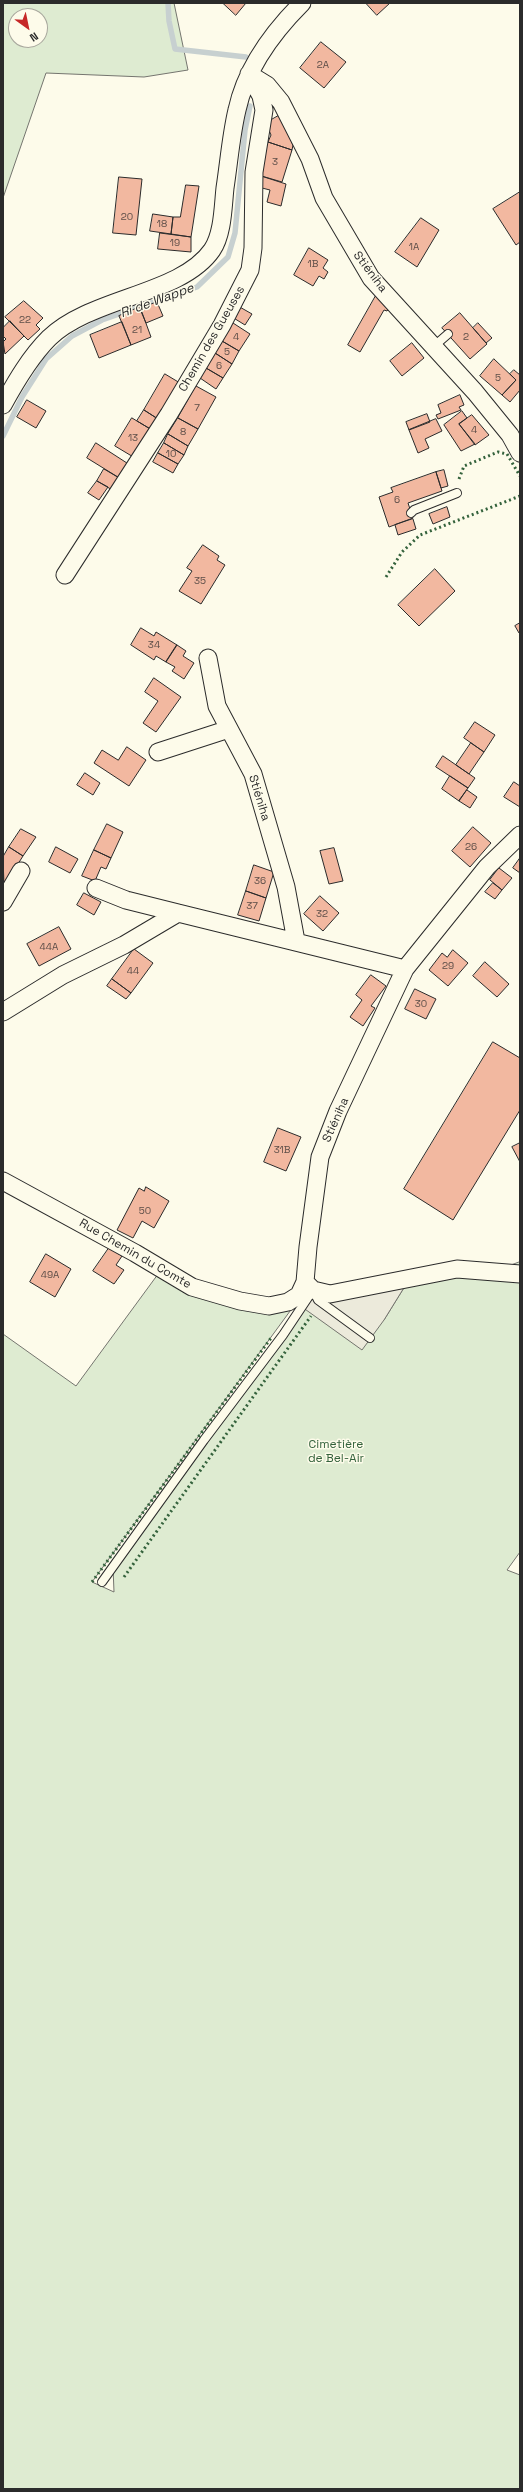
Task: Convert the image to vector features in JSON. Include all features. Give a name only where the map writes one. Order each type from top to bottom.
[{"type":"street","points":[[3,405],[18,377],[50,338],[96,309],[169,281],[197,265],[213,249],[220,226],[237,110],[249,74],[265,47],[302,3]]},
{"type":"street","name":"Stiéniha","points":[[249,74],[267,84],[281,102],[310,159],[324,198],[371,278],[474,392],[519,447]]},
{"type":"street","name":"Chemin des Gueuses","points":[[65,575],[169,414],[222,325],[250,270],[253,241],[254,172],[264,110],[261,96],[249,74]]},
{"type":"street","name":"Stiéniha","points":[[208,658],[217,706],[253,774],[286,887],[296,940]]},
{"type":"street","points":[[158,752],[229,729]]},
{"type":"street","name":"Stiéniha","points":[[309,1286],[308,1247],[320,1157],[338,1112],[405,969],[487,867],[520,835]]},
{"type":"street","points":[[3,902],[21,871]]},
{"type":"street","points":[[96,888],[126,900],[296,940],[390,967],[405,969]]},
{"type":"street","points":[[4,1007],[63,975],[124,945],[178,913]]},
{"type":"street","name":"Rue Chemin du Comte","points":[[3,1181],[135,1253],[192,1287],[240,1301],[268,1306],[288,1302],[309,1286]]},
{"type":"street","points":[[309,1286],[330,1294],[347,1292],[457,1269],[520,1274]]},
{"type":"lane","points":[[433,347],[448,334]]},
{"type":"lane","points":[[412,510],[457,493]]},
{"type":"lane","points":[[102,1582],[204,1440],[283,1335],[309,1286],[318,1300],[370,1338]]},
{"type":"green space","points":[[3,3],[174,3],[188,70],[144,77],[46,73],[3,198]]},
{"type":"green space","name":"Cimetière de Bel-Air","points":[[520,1262],[520,1552],[507,1570],[520,1575],[520,2489],[3,2489],[3,1334],[76,1386],[161,1270],[170,1276],[293,1307],[92,1582],[114,1592],[113,1567],[302,1307],[384,1320],[410,1278],[492,1272]]},
{"type":"shaded area","points":[[410,1278],[384,1320],[362,1350],[302,1307],[313,1290]]},
{"type":"building","points":[[223,3],[246,3],[236,15]]},
{"type":"building","points":[[366,3],[390,3],[377,15]]},
{"type":"building","points":[[321,42],[346,62],[324,88],[300,68]]},
{"type":"building","points":[[280,115],[293,145],[292,150],[268,142],[271,135],[266,123]]},
{"type":"building","points":[[268,142],[292,150],[282,182],[258,175]]},
{"type":"building","points":[[258,175],[286,184],[281,206],[267,202],[270,190],[258,187]]},
{"type":"building","points":[[119,177],[142,179],[136,235],[113,233]]},
{"type":"building","points":[[186,185],[199,186],[191,237],[171,234],[173,217],[180,217]]},
{"type":"building","points":[[520,192],[520,242],[516,245],[493,209]]},
{"type":"building","points":[[153,214],[173,217],[171,234],[150,231]]},
{"type":"building","points":[[421,218],[439,230],[417,267],[395,252]]},
{"type":"building","points":[[160,233],[191,237],[191,252],[158,249]]},
{"type":"building","points":[[309,248],[328,260],[323,268],[328,272],[324,279],[319,276],[313,286],[294,275]]},
{"type":"building","points":[[378,292],[390,307],[387,311],[384,310],[360,352],[348,345]]},
{"type":"building","points":[[24,301],[43,318],[36,325],[40,329],[28,340],[5,317]]},
{"type":"building","points":[[157,302],[163,316],[146,323],[140,309]]},
{"type":"building","points":[[238,306],[252,314],[245,325],[232,317]]},
{"type":"building","points":[[140,307],[151,337],[131,345],[119,316]]},
{"type":"building","points":[[460,313],[487,344],[470,359],[442,328]]},
{"type":"building","points":[[10,321],[24,336],[5,354],[3,342],[6,339],[3,336],[3,328]]},
{"type":"building","points":[[122,322],[131,345],[99,358],[90,335]]},
{"type":"building","points":[[233,323],[250,334],[239,351],[222,341]]},
{"type":"building","points":[[478,323],[492,338],[486,343],[473,328]]},
{"type":"building","points":[[222,341],[239,351],[232,364],[215,353]]},
{"type":"building","points":[[412,343],[424,358],[402,376],[390,361]]},
{"type":"building","points":[[215,353],[232,364],[223,378],[206,368]]},
{"type":"building","points":[[494,359],[516,380],[502,395],[480,376]]},
{"type":"building","points":[[206,368],[223,378],[216,389],[200,378]]},
{"type":"building","points":[[514,370],[520,375],[520,390],[510,402],[502,395],[516,380],[510,374]]},
{"type":"building","points":[[165,374],[180,383],[158,419],[144,410]]},
{"type":"building","points":[[196,386],[216,397],[198,429],[178,418]]},
{"type":"building","points":[[460,395],[464,405],[459,407],[461,410],[438,419],[436,415],[441,413],[438,405]]},
{"type":"building","points":[[27,400],[46,411],[36,428],[17,417]]},
{"type":"building","points":[[144,410],[158,419],[152,430],[137,421]]},
{"type":"building","points":[[462,411],[467,418],[459,424],[475,444],[461,451],[444,425]]},
{"type":"building","points":[[427,414],[430,422],[409,430],[406,422]]},
{"type":"building","points":[[472,415],[489,435],[475,445],[459,424]]},
{"type":"building","points":[[132,418],[152,430],[135,458],[115,446]]},
{"type":"building","points":[[178,418],[198,429],[188,446],[168,434]]},
{"type":"building","points":[[436,419],[442,431],[425,439],[429,448],[418,453],[409,430]]},
{"type":"building","points":[[168,434],[188,446],[184,455],[164,443]]},
{"type":"building","points":[[96,443],[130,465],[121,479],[87,458]]},
{"type":"building","points":[[164,443],[184,455],[178,464],[158,453]]},
{"type":"building","points":[[158,453],[178,464],[173,473],[153,462]]},
{"type":"building","points":[[104,469],[121,479],[114,491],[97,481]]},
{"type":"building","points":[[444,470],[448,486],[441,488],[436,472]]},
{"type":"building","points":[[436,472],[442,491],[408,503],[413,518],[389,527],[379,497],[393,492],[391,488]]},
{"type":"building","points":[[97,481],[108,487],[99,500],[88,493]]},
{"type":"building","points":[[447,507],[450,517],[433,524],[429,514]]},
{"type":"building","points":[[413,519],[416,529],[398,535],[395,525]]},
{"type":"building","points":[[203,545],[219,556],[217,560],[225,565],[201,604],[179,591],[192,571],[187,568]]},
{"type":"building","points":[[435,569],[455,591],[419,626],[398,605]]},
{"type":"building","points":[[520,623],[520,633],[519,633],[515,626]]},
{"type":"building","points":[[141,628],[154,636],[156,632],[177,645],[166,662],[156,656],[154,660],[131,645]]},
{"type":"building","points":[[177,645],[186,651],[183,656],[194,663],[184,679],[172,671],[175,667],[166,662]]},
{"type":"building","points":[[154,678],[181,697],[156,732],[143,723],[158,701],[145,692]]},
{"type":"building","points":[[475,722],[495,735],[484,752],[464,738]]},
{"type":"building","points":[[471,743],[484,752],[469,774],[456,765]]},
{"type":"building","points":[[127,747],[146,760],[129,786],[94,763],[102,750],[118,760]]},
{"type":"building","points":[[443,756],[475,778],[468,788],[436,767]]},
{"type":"building","points":[[85,773],[100,783],[93,795],[77,785]]},
{"type":"building","points":[[450,776],[468,788],[459,801],[442,789]]},
{"type":"building","points":[[514,782],[520,786],[520,807],[504,797]]},
{"type":"building","points":[[467,790],[477,797],[470,808],[459,801]]},
{"type":"building","points":[[107,824],[123,832],[111,858],[94,850]]},
{"type":"building","points":[[473,827],[491,843],[470,867],[452,851]]},
{"type":"building","points":[[21,829],[36,837],[23,856],[9,847]]},
{"type":"building","points":[[9,847],[23,856],[4,886],[3,857]]},
{"type":"building","points":[[56,847],[78,859],[70,873],[49,862]]},
{"type":"building","points":[[334,848],[343,881],[329,884],[320,851]]},
{"type":"building","points":[[94,850],[111,858],[106,869],[101,867],[95,881],[82,876]]},
{"type":"building","points":[[520,858],[520,873],[513,868]]},
{"type":"building","points":[[254,865],[274,872],[266,898],[246,891]]},
{"type":"building","points":[[499,868],[512,878],[502,890],[490,880]]},
{"type":"building","points":[[493,883],[502,890],[495,899],[485,892]]},
{"type":"building","points":[[246,891],[266,898],[259,921],[238,915]]},
{"type":"building","points":[[84,893],[101,902],[94,915],[77,905]]},
{"type":"building","points":[[320,896],[339,913],[323,931],[304,914]]},
{"type":"building","points":[[59,927],[71,949],[39,966],[27,944]]},
{"type":"building","points":[[134,949],[153,963],[131,993],[112,979]]},
{"type":"building","points":[[453,950],[468,963],[448,986],[429,970],[442,953],[447,957]]},
{"type":"building","points":[[485,962],[509,984],[497,997],[473,976]]},
{"type":"building","points":[[371,975],[386,986],[371,1006],[375,1008],[363,1026],[350,1017],[362,1000],[356,995]]},
{"type":"building","points":[[112,979],[131,993],[126,999],[107,986]]},
{"type":"building","points":[[415,989],[436,999],[426,1019],[405,1009]]},
{"type":"building","points":[[493,1042],[520,1058],[520,1110],[453,1220],[404,1189]]},
{"type":"building","points":[[278,1128],[301,1137],[286,1171],[264,1162]]},
{"type":"building","points":[[520,1143],[520,1162],[512,1147]]},
{"type":"building","points":[[146,1187],[169,1201],[154,1228],[142,1221],[133,1238],[117,1230],[139,1188],[144,1191]]},
{"type":"building","points":[[109,1248],[122,1256],[116,1265],[124,1270],[114,1284],[93,1271]]},
{"type":"building","points":[[46,1254],[71,1269],[55,1297],[30,1282]]},
{"type":"waterway","name":"Ri de Wappe","points":[[168,3],[169,21],[175,49],[246,57]]},
{"type":"waterway","name":"Ri de Wappe","points":[[3,436],[22,397],[46,359],[72,336],[102,320],[197,287],[228,257],[235,233],[245,130],[250,106]]},
{"type":"hedge","points":[[459,479],[464,466],[498,452],[507,454],[520,476]]},
{"type":"hedge","points":[[386,577],[402,552],[420,535],[520,496]]},
{"type":"hedge","points":[[124,1577],[311,1316]]},
{"type":"hedge","points":[[92,1582],[271,1338]]}]
